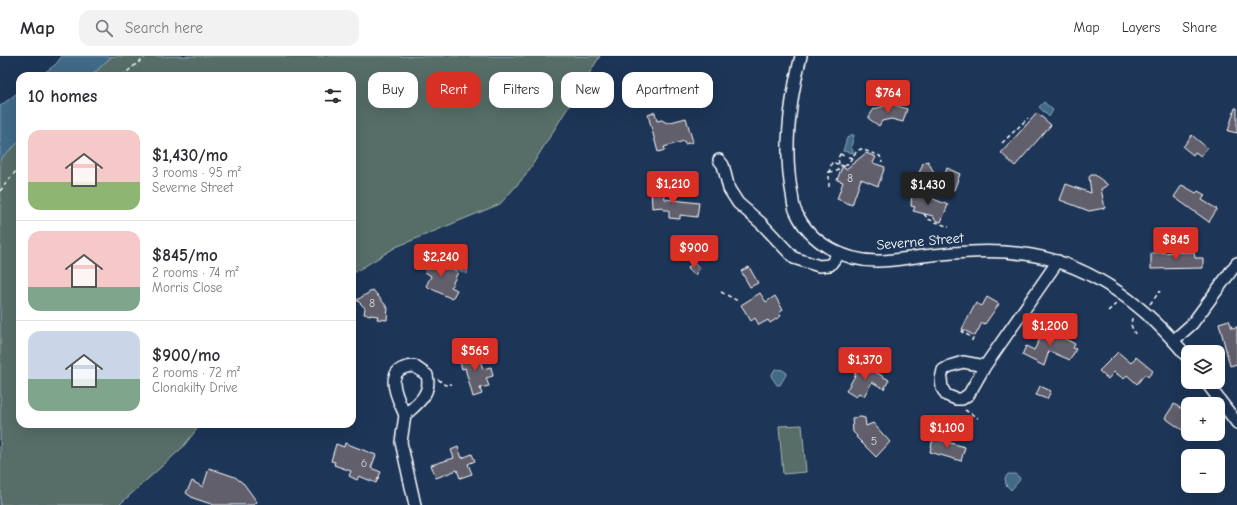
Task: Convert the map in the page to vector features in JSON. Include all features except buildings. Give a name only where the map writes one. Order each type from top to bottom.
[{"type":"street","name":"Severne Street","points":[[801,56],[789,128],[788,174],[795,211],[802,222],[820,242],[839,253],[852,258],[877,261],[980,252],[1006,252],[1032,255],[1058,261],[1099,280],[1120,293],[1145,313],[1174,340],[1181,349]]},
{"type":"street","points":[[719,160],[723,165],[729,189],[738,202],[762,224],[794,258],[820,266],[830,265],[839,253]]},
{"type":"street","points":[[985,366],[1058,261]]},
{"type":"street","points":[[1174,340],[1192,324],[1237,263]]},
{"type":"street","points":[[405,415],[424,397],[429,381],[424,372],[414,366],[404,367],[398,372],[393,380],[394,391],[405,415],[401,442],[415,505]]},
{"type":"street","points":[[1211,389],[1237,423]]},
{"type":"path","points":[[127,72],[146,56]]},
{"type":"path","points":[[1002,143],[1028,118]]},
{"type":"path","points":[[829,187],[832,162],[846,167],[854,158],[855,153],[861,149],[880,156],[882,162]]},
{"type":"path","points":[[830,172],[837,171],[840,165],[840,154],[842,151]]},
{"type":"path","points":[[840,154],[844,156]]},
{"type":"path","points":[[848,157],[854,158]]},
{"type":"path","points":[[0,191],[16,171]]},
{"type":"path","points":[[924,214],[928,219],[949,227]]},
{"type":"path","points":[[1145,313],[1160,291]]},
{"type":"path","points":[[721,292],[738,301]]},
{"type":"path","points":[[1132,318],[1131,324],[1135,334]]},
{"type":"path","points":[[963,330],[962,332],[973,338],[971,342]]},
{"type":"path","points":[[429,381],[439,379],[445,385],[452,384]]},
{"type":"path","points":[[964,410],[978,418]]},
{"type":"green space","points":[[112,56],[600,56],[590,72],[561,72],[561,108],[568,108],[526,175],[500,204],[396,247],[356,272],[356,72],[95,72]]},
{"type":"green space","points":[[16,145],[16,428],[198,428],[182,448],[119,505],[0,505],[0,159]]},
{"type":"green space","points":[[802,425],[806,472],[783,474],[779,426]]},
{"type":"water","points":[[62,56],[112,56],[95,72],[45,72],[56,64]]},
{"type":"water","points":[[16,94],[16,145],[0,159],[0,106]]},
{"type":"water","points":[[1044,102],[1053,110],[1049,117],[1039,107]]},
{"type":"water","points":[[850,135],[854,135],[851,147],[854,153],[843,151],[847,138]]},
{"type":"water","points":[[931,177],[934,182],[923,187],[920,181]]},
{"type":"water","points":[[456,264],[468,269],[467,274],[454,268]]},
{"type":"water","points":[[775,369],[783,370],[787,373],[780,385],[777,385],[771,376]]},
{"type":"water","points":[[1008,474],[1015,474],[1020,478],[1011,490],[1006,485],[1005,478]]}]
